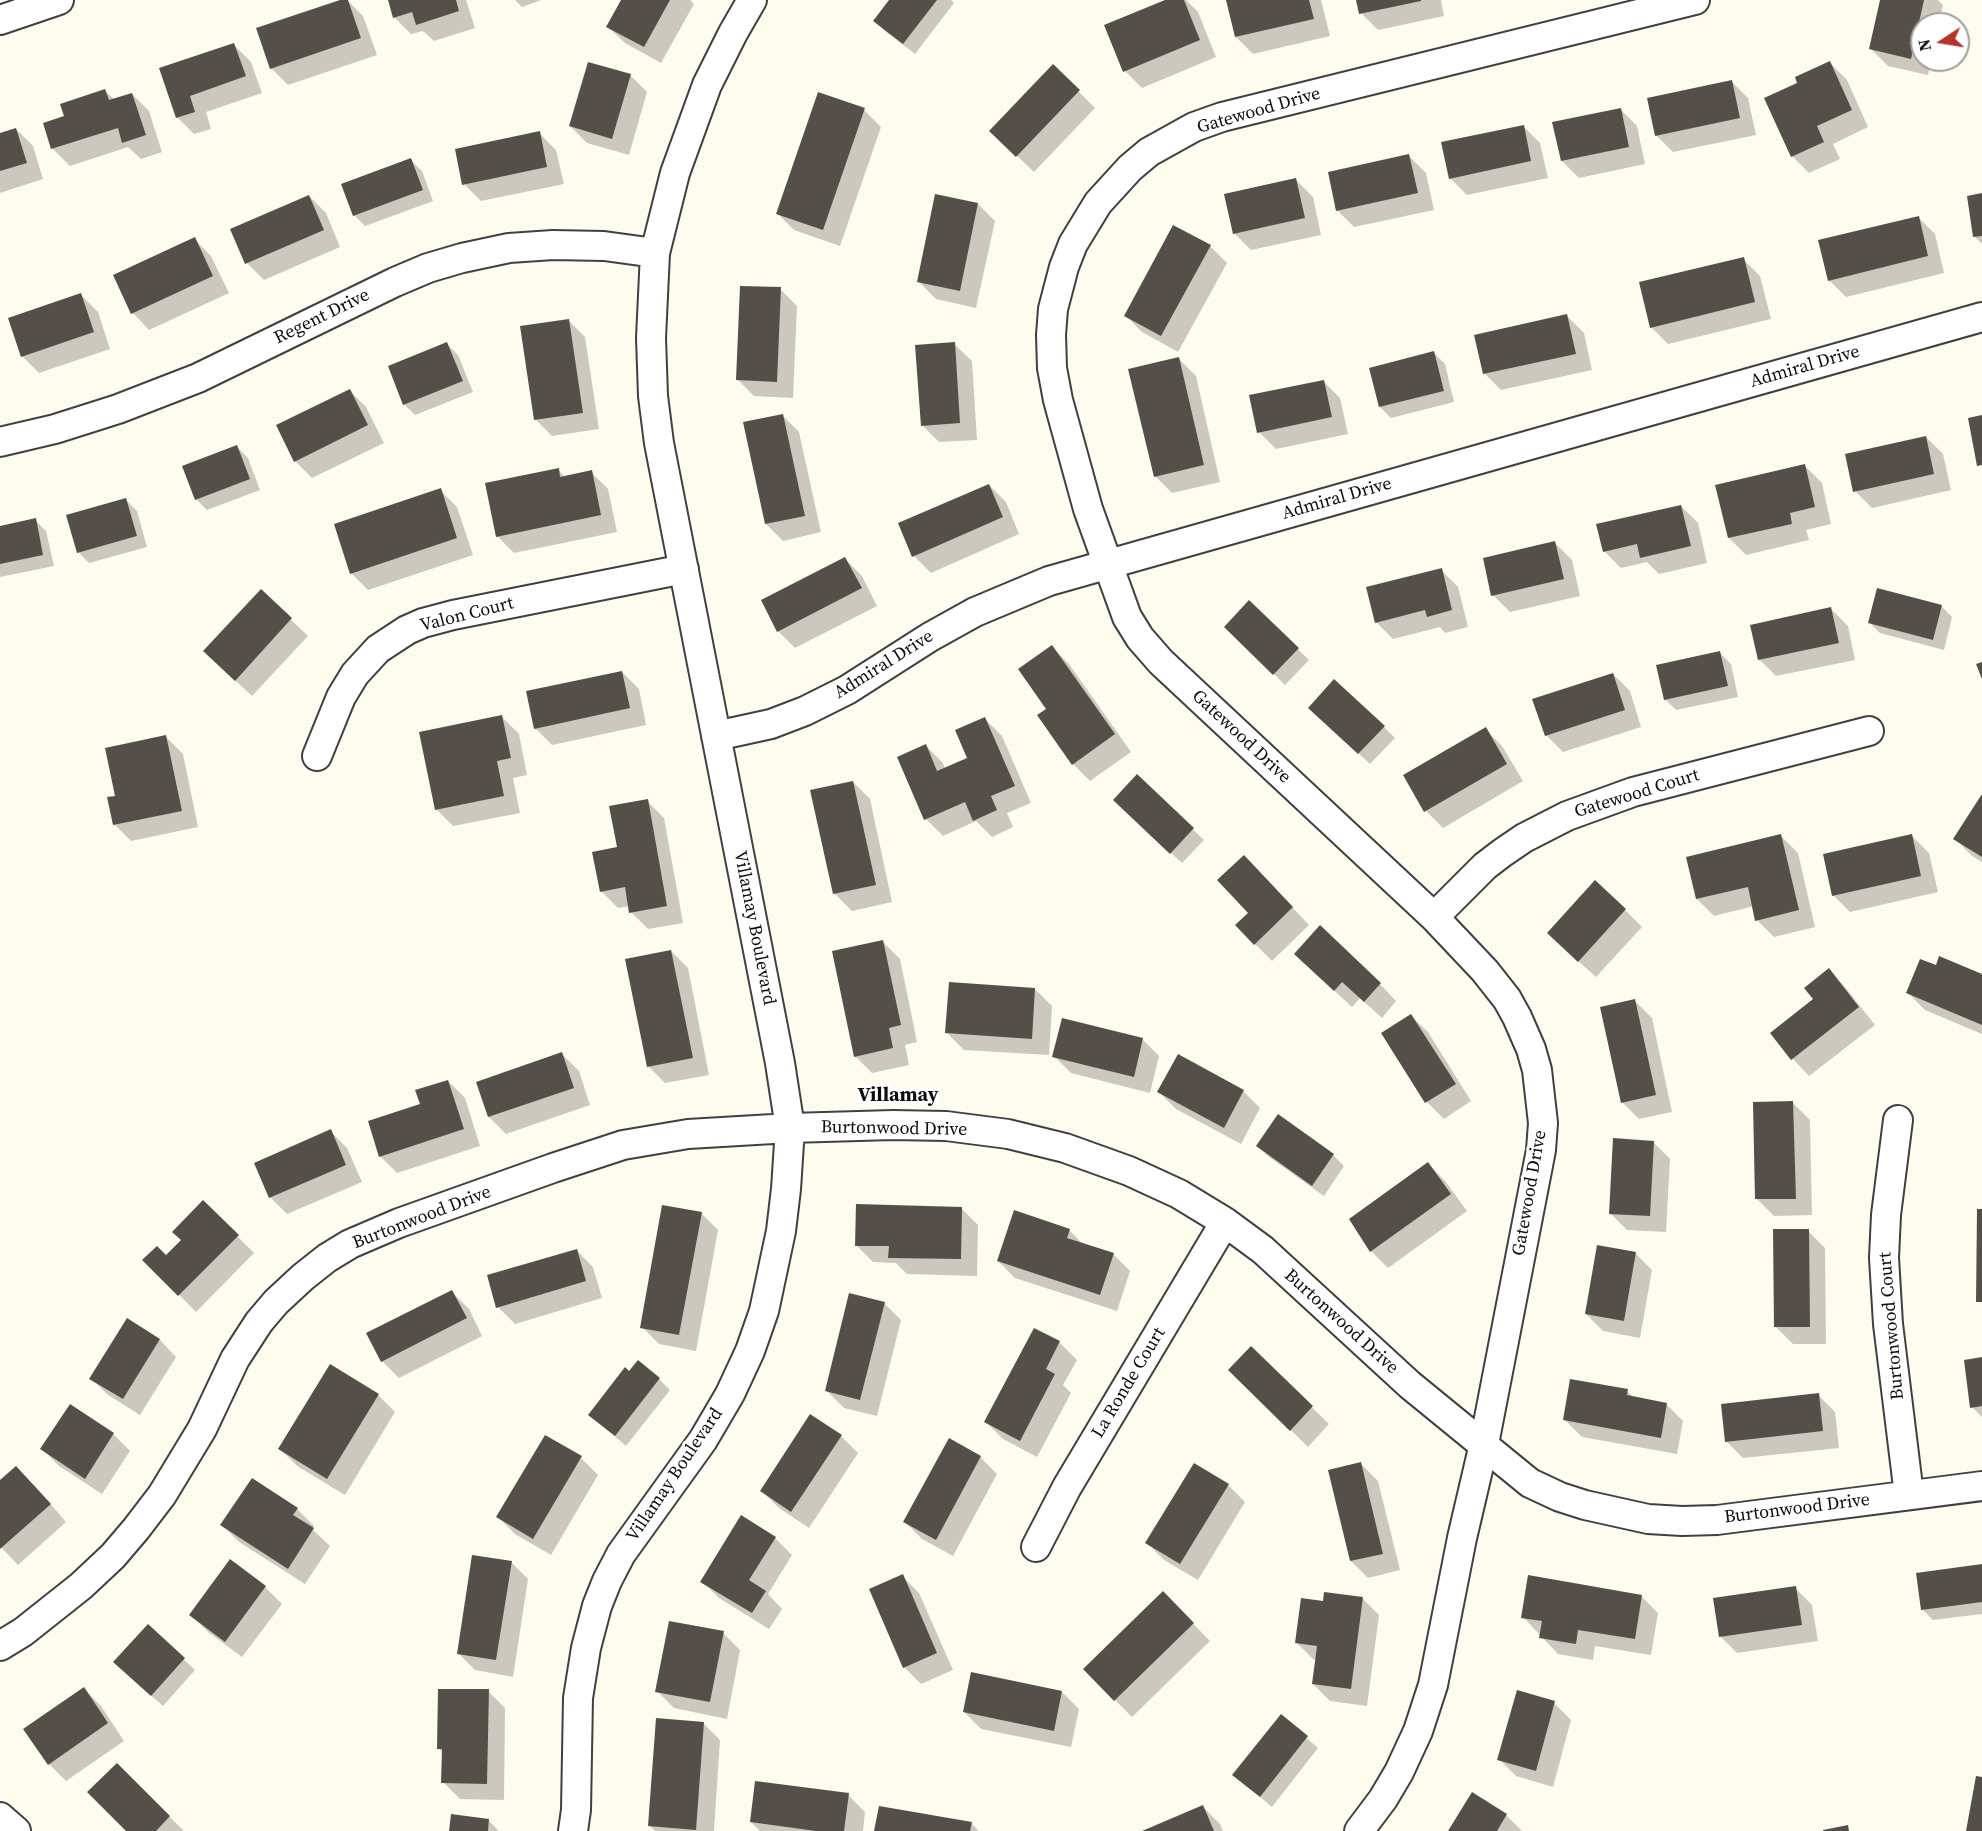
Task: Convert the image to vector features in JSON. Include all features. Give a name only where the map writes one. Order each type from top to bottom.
[{"type":"street","points":[[0,20],[58,0]]},
{"type":"street","name":"Villamay Boulevard","points":[[573,1831],[576,1810],[578,1698],[586,1648],[597,1606],[621,1554],[703,1440],[730,1394],[750,1351],[764,1311],[781,1231],[786,1189],[790,1128],[780,1063],[659,444],[653,396],[651,338],[655,253],[675,173],[707,85],[752,0]]},
{"type":"street","name":"Gatewood Drive","points":[[1359,1831],[1383,1799],[1399,1772],[1418,1731],[1433,1685],[1462,1538],[1484,1444],[1541,1150],[1543,1123],[1540,1087],[1531,1049],[1517,1017],[1485,971],[1434,917],[1161,662],[1140,638],[1127,617],[1088,509],[1058,400],[1052,368],[1051,335],[1057,288],[1073,244],[1098,203],[1130,168],[1149,152],[1194,127],[1222,117],[1695,0]]},
{"type":"street","name":"Regent Drive","points":[[0,442],[55,429],[118,410],[198,378],[395,282],[428,268],[462,258],[509,248],[553,245],[604,246],[655,253]]},
{"type":"street","name":"Admiral Drive","points":[[716,736],[771,724],[805,711],[847,690],[930,637],[975,612],[1049,581],[1982,317]]},
{"type":"street","name":"Valon Court","points":[[316,756],[341,697],[354,674],[378,650],[407,630],[453,615],[684,569]]},
{"type":"street","name":"Gatewood Court","points":[[1434,917],[1485,866],[1502,853],[1524,838],[1567,816],[1633,792],[1869,731]]},
{"type":"street","name":"Burtonwood Court","points":[[1898,1120],[1886,1215],[1884,1258],[1888,1324],[1909,1495]]},
{"type":"street","name":"Burtonwood Drive","points":[[0,1646],[23,1632],[81,1586],[113,1556],[136,1529],[162,1495],[197,1438],[235,1359],[259,1322],[285,1293],[327,1258],[350,1244],[399,1223],[623,1145],[688,1134],[790,1128],[946,1126],[1008,1134],[1065,1148],[1130,1171],[1179,1194],[1225,1222],[1263,1250],[1410,1385],[1530,1483],[1560,1497],[1585,1505],[1648,1519],[1717,1520],[1982,1486]]},
{"type":"street","name":"La Ronde Court","points":[[1036,1547],[1066,1487],[1225,1222]]},
{"type":"street","points":[[0,1817],[16,1831]]},
{"type":"building","points":[[340,0],[348,0],[361,38],[270,69],[256,28]]},
{"type":"building","points":[[388,0],[456,0],[459,11],[416,25],[412,12],[393,18]]},
{"type":"building","points":[[621,0],[670,0],[644,47],[606,27]]},
{"type":"building","points":[[889,0],[937,0],[903,44],[873,21]]},
{"type":"building","points":[[1165,0],[1184,0],[1200,40],[1123,72],[1104,25]]},
{"type":"building","points":[[1226,0],[1309,0],[1314,19],[1235,37]]},
{"type":"building","points":[[1356,0],[1421,0],[1421,1],[1359,14]]},
{"type":"building","points":[[1880,0],[1924,0],[1921,12],[1910,12],[1910,59],[1869,49]]},
{"type":"building","points":[[234,43],[246,76],[190,96],[195,112],[176,118],[159,68]]},
{"type":"building","points":[[1830,61],[1852,110],[1817,126],[1824,142],[1791,157],[1764,98],[1797,83],[1795,77]]},
{"type":"building","points":[[588,62],[631,74],[612,139],[569,126]]},
{"type":"building","points":[[1053,64],[1080,90],[1016,157],[989,131]]},
{"type":"building","points":[[1732,80],[1740,118],[1655,136],[1647,98]]},
{"type":"building","points":[[105,89],[109,100],[132,93],[146,135],[122,143],[118,128],[51,149],[43,123],[64,116],[60,104]]},
{"type":"building","points":[[818,92],[865,108],[823,230],[776,214]]},
{"type":"building","points":[[1621,108],[1629,147],[1561,161],[1552,122]]},
{"type":"building","points":[[1524,125],[1531,161],[1449,179],[1441,142]]},
{"type":"building","points":[[16,128],[27,163],[0,171],[0,133]]},
{"type":"building","points":[[540,131],[547,167],[462,185],[455,149]]},
{"type":"building","points":[[1409,154],[1418,193],[1336,211],[1328,172]]},
{"type":"building","points":[[411,158],[423,190],[353,216],[341,184]]},
{"type":"building","points":[[1296,178],[1305,218],[1233,234],[1224,194]]},
{"type":"building","points":[[1982,193],[1982,236],[1973,237],[1967,196]]},
{"type":"building","points":[[935,194],[978,203],[960,291],[917,282]]},
{"type":"building","points":[[309,195],[324,230],[245,264],[230,229]]},
{"type":"building","points":[[1919,216],[1928,256],[1828,281],[1818,240]]},
{"type":"building","points":[[1173,225],[1211,245],[1161,336],[1124,316]]},
{"type":"building","points":[[195,237],[213,276],[131,314],[113,275]]},
{"type":"building","points":[[1744,257],[1755,302],[1650,328],[1639,282]]},
{"type":"building","points":[[740,286],[781,287],[777,382],[736,380]]},
{"type":"building","points":[[81,293],[94,332],[21,357],[8,318]]},
{"type":"building","points":[[1567,314],[1576,354],[1483,374],[1474,335]]},
{"type":"building","points":[[569,319],[583,413],[534,420],[520,326]]},
{"type":"building","points":[[447,342],[463,381],[403,405],[388,366]]},
{"type":"building","points":[[955,342],[960,423],[921,426],[915,345]]},
{"type":"building","points":[[1434,351],[1444,391],[1379,407],[1369,368]]},
{"type":"building","points":[[1179,357],[1204,465],[1154,477],[1128,369]]},
{"type":"building","points":[[1324,380],[1332,417],[1257,433],[1249,395]]},
{"type":"building","points":[[350,389],[368,425],[294,462],[276,425]]},
{"type":"building","points":[[783,414],[805,516],[765,524],[743,422]]},
{"type":"building","points":[[1982,415],[1982,465],[1977,466],[1968,418]]},
{"type":"building","points":[[1926,436],[1934,474],[1853,492],[1845,454]]},
{"type":"building","points":[[237,445],[250,479],[195,500],[182,466]]},
{"type":"building","points":[[1805,464],[1815,507],[1790,513],[1792,524],[1728,538],[1715,485]]},
{"type":"building","points":[[559,468],[560,477],[592,470],[601,515],[496,537],[485,483]]},
{"type":"building","points":[[989,484],[1003,517],[912,557],[898,523]]},
{"type":"building","points":[[441,488],[457,538],[350,574],[334,524]]},
{"type":"building","points":[[126,498],[137,536],[77,553],[66,515]]},
{"type":"building","points":[[1681,505],[1691,546],[1640,558],[1637,544],[1603,552],[1596,524]]},
{"type":"building","points":[[36,518],[43,555],[0,564],[0,526]]},
{"type":"building","points":[[1555,541],[1564,579],[1491,596],[1483,558]]},
{"type":"building","points":[[845,557],[862,588],[777,632],[761,600]]},
{"type":"building","points":[[1442,568],[1452,610],[1427,617],[1425,610],[1375,623],[1366,587]]},
{"type":"building","points":[[1877,588],[1942,605],[1933,640],[1868,623]]},
{"type":"building","points":[[261,589],[292,618],[235,681],[203,651]]},
{"type":"building","points":[[1249,600],[1299,648],[1273,675],[1224,627]]},
{"type":"building","points":[[1831,607],[1839,643],[1758,660],[1750,625]]},
{"type":"building","points":[[1052,645],[1115,734],[1072,765],[1037,715],[1046,709],[1018,669]]},
{"type":"building","points":[[1720,651],[1728,686],[1664,700],[1656,665]]},
{"type":"building","points":[[1982,662],[1982,679],[1976,664]]},
{"type":"building","points":[[622,671],[630,708],[534,729],[526,691]]},
{"type":"building","points":[[1613,673],[1625,710],[1545,736],[1532,699]]},
{"type":"building","points":[[1334,679],[1385,726],[1358,754],[1308,708]]},
{"type":"building","points":[[502,715],[511,758],[497,761],[504,796],[435,810],[419,732]]},
{"type":"building","points":[[985,717],[1015,786],[991,796],[997,810],[973,821],[965,802],[924,820],[897,757],[926,744],[937,771],[967,758],[955,730]]},
{"type":"building","points":[[1486,727],[1507,764],[1424,812],[1403,775]]},
{"type":"building","points":[[166,735],[182,811],[113,825],[107,797],[115,796],[105,748]]},
{"type":"building","points":[[1137,774],[1194,828],[1170,854],[1113,800]]},
{"type":"building","points":[[853,781],[876,885],[833,894],[810,790]]},
{"type":"building","points":[[1982,794],[1982,857],[1953,839]]},
{"type":"building","points":[[648,799],[667,906],[629,913],[625,887],[600,892],[592,852],[617,847],[609,806]]},
{"type":"building","points":[[1781,834],[1799,910],[1755,921],[1748,887],[1696,899],[1686,857]]},
{"type":"building","points":[[1912,834],[1921,876],[1832,896],[1823,854]]},
{"type":"building","points":[[1244,855],[1293,907],[1254,945],[1235,925],[1248,913],[1217,880]]},
{"type":"building","points":[[1595,880],[1626,909],[1578,962],[1547,933]]},
{"type":"building","points":[[1320,925],[1381,983],[1364,1002],[1342,982],[1334,991],[1294,954]]},
{"type":"building","points":[[883,940],[901,1025],[889,1028],[893,1048],[854,1057],[832,951]]},
{"type":"building","points":[[671,950],[693,1058],[647,1067],[625,959]]},
{"type":"building","points":[[1939,956],[1982,974],[1982,1025],[1906,993],[1920,959],[1936,965]]},
{"type":"building","points":[[1829,968],[1859,1007],[1791,1060],[1770,1033],[1813,999],[1804,988]]},
{"type":"building","points":[[949,982],[1035,988],[1032,1039],[945,1033]]},
{"type":"building","points":[[1635,999],[1656,1095],[1621,1103],[1600,1007]]},
{"type":"building","points":[[1411,1014],[1456,1084],[1425,1103],[1381,1033]]},
{"type":"building","points":[[1062,1018],[1143,1038],[1134,1077],[1052,1057]]},
{"type":"building","points":[[562,1052],[574,1088],[488,1117],[476,1082]]},
{"type":"building","points":[[1178,1054],[1244,1090],[1224,1128],[1157,1092]]},
{"type":"building","points":[[448,1080],[464,1129],[379,1157],[368,1121],[420,1104],[415,1090]]},
{"type":"building","points":[[1793,1101],[1796,1199],[1755,1199],[1753,1102]]},
{"type":"building","points":[[1278,1114],[1334,1154],[1312,1186],[1256,1146]]},
{"type":"building","points":[[331,1129],[346,1165],[269,1198],[254,1163]]},
{"type":"building","points":[[1613,1138],[1654,1141],[1650,1216],[1609,1214]]},
{"type":"building","points":[[1428,1162],[1451,1194],[1370,1252],[1349,1219]]},
{"type":"building","points":[[203,1200],[239,1235],[178,1296],[142,1260],[157,1246],[166,1255],[181,1240],[172,1232]]},
{"type":"building","points":[[856,1204],[962,1207],[961,1259],[888,1258],[889,1246],[855,1246]]},
{"type":"building","points":[[662,1205],[702,1212],[679,1335],[640,1328]]},
{"type":"building","points":[[1977,1209],[1982,1209],[1982,1302],[1976,1302]]},
{"type":"building","points":[[1014,1210],[1070,1229],[1067,1238],[1114,1253],[1100,1295],[997,1261]]},
{"type":"building","points":[[1773,1229],[1809,1229],[1810,1327],[1774,1327]]},
{"type":"building","points":[[1597,1245],[1636,1252],[1624,1321],[1585,1314]]},
{"type":"building","points":[[577,1249],[586,1281],[496,1308],[487,1275]]},
{"type":"building","points":[[452,1290],[467,1318],[381,1362],[366,1333]]},
{"type":"building","points":[[849,1293],[885,1302],[860,1400],[825,1391]]},
{"type":"building","points":[[127,1318],[160,1339],[123,1399],[89,1379]]},
{"type":"building","points":[[1034,1328],[1060,1341],[1046,1369],[1055,1374],[1020,1441],[984,1422]]},
{"type":"building","points":[[1251,1346],[1313,1406],[1290,1431],[1228,1370]]},
{"type":"building","points":[[1982,1357],[1982,1406],[1970,1408],[1964,1360]]},
{"type":"building","points":[[638,1360],[660,1378],[615,1436],[588,1415],[625,1367],[629,1371]]},
{"type":"building","points":[[330,1364],[379,1394],[327,1479],[278,1449]]},
{"type":"building","points":[[1570,1379],[1628,1389],[1627,1395],[1667,1403],[1661,1438],[1563,1420]]},
{"type":"building","points":[[1819,1393],[1823,1431],[1725,1442],[1721,1404]]},
{"type":"building","points":[[70,1404],[114,1433],[85,1479],[40,1449]]},
{"type":"building","points":[[810,1414],[842,1435],[791,1512],[760,1491]]},
{"type":"building","points":[[545,1435],[582,1456],[533,1539],[496,1517]]},
{"type":"building","points":[[949,1438],[981,1456],[936,1540],[903,1522]]},
{"type":"building","points":[[1361,1462],[1383,1554],[1350,1561],[1328,1470]]},
{"type":"building","points":[[1194,1463],[1229,1484],[1180,1564],[1145,1543]]},
{"type":"building","points":[[16,1466],[51,1504],[0,1549],[0,1480]]},
{"type":"building","points":[[252,1478],[298,1508],[293,1515],[314,1528],[288,1569],[220,1525]]},
{"type":"building","points":[[741,1515],[776,1537],[749,1580],[766,1591],[752,1613],[700,1582]]},
{"type":"building","points":[[472,1555],[512,1561],[496,1660],[457,1654]]},
{"type":"building","points":[[230,1559],[266,1586],[225,1642],[189,1615]]},
{"type":"building","points":[[1982,1564],[1982,1602],[1921,1610],[1916,1573]]},
{"type":"building","points":[[903,1574],[937,1653],[903,1668],[869,1589]]},
{"type":"building","points":[[1528,1575],[1642,1595],[1635,1639],[1578,1630],[1576,1644],[1539,1638],[1542,1621],[1521,1618]]},
{"type":"building","points":[[1796,1586],[1802,1625],[1719,1637],[1713,1598]]},
{"type":"building","points":[[1163,1591],[1194,1623],[1114,1701],[1083,1669]]},
{"type":"building","points":[[1324,1592],[1363,1597],[1351,1689],[1312,1684],[1317,1646],[1295,1643],[1301,1598],[1323,1601]]},
{"type":"building","points":[[669,1621],[724,1631],[710,1702],[655,1692]]},
{"type":"building","points":[[148,1624],[185,1658],[151,1696],[113,1662]]},
{"type":"building","points":[[971,1672],[1062,1691],[1054,1731],[963,1712]]},
{"type":"building","points":[[84,1687],[108,1723],[48,1765],[23,1729]]},
{"type":"building","points":[[438,1689],[489,1689],[487,1784],[441,1783],[442,1749],[437,1749]]},
{"type":"building","points":[[1517,1690],[1555,1701],[1536,1771],[1497,1760]]},
{"type":"building","points":[[1281,1714],[1308,1736],[1260,1797],[1232,1775]]},
{"type":"building","points":[[656,1718],[704,1722],[696,1830],[648,1826]]},
{"type":"building","points":[[117,1763],[170,1816],[156,1831],[126,1831],[87,1792]]},
{"type":"building","points":[[1976,1776],[1982,1777],[1982,1831],[1966,1831]]},
{"type":"building","points":[[755,1781],[849,1793],[844,1831],[816,1831],[750,1822]]},
{"type":"building","points":[[1472,1792],[1507,1814],[1497,1831],[1448,1831]]},
{"type":"building","points":[[1203,1805],[1214,1831],[1142,1831]]},
{"type":"building","points":[[879,1806],[972,1822],[970,1831],[874,1831]]},
{"type":"building","points":[[451,1814],[489,1819],[488,1831],[449,1831]]},
{"type":"building","points":[[1848,1825],[1849,1831],[1823,1831],[1823,1830]]},
{"type":"district","name":"Villamay","points":[[898,1096]]}]
